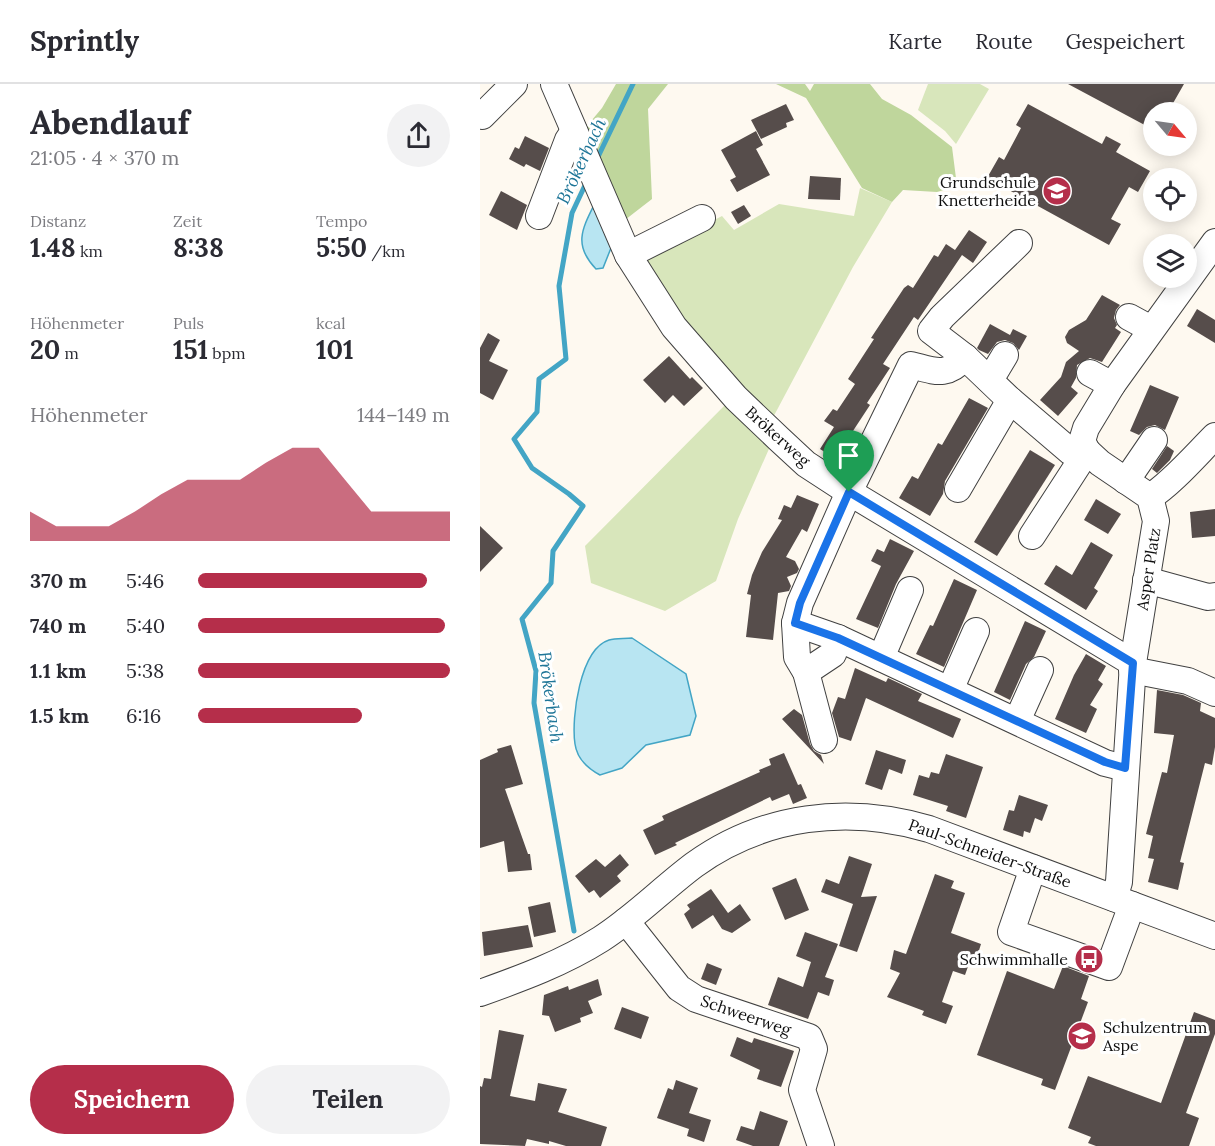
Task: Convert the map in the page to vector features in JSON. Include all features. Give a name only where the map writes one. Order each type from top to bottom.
[{"type":"street","points":[[482,116],[514,84]]},
{"type":"street","name":"Brökerweg","points":[[554,84],[628,255],[674,327],[736,398],[807,464],[1133,667],[1188,681],[1215,693]]},
{"type":"street","points":[[539,216],[568,140],[574,131]]},
{"type":"street","points":[[628,255],[702,218]]},
{"type":"street","points":[[1215,242],[1140,323],[1101,379],[1082,441],[1087,451],[1150,497],[1163,489],[1215,436]]},
{"type":"street","points":[[824,741],[806,672],[797,657],[795,623],[800,603],[849,492],[911,365],[931,331],[942,317],[1019,243]]},
{"type":"street","points":[[931,331],[965,357],[1010,400],[1071,452],[1087,451]]},
{"type":"street","points":[[990,380],[1005,355]]},
{"type":"street","points":[[911,365],[941,373],[956,368],[965,357]]},
{"type":"street","points":[[958,489],[1010,400]]},
{"type":"street","points":[[1126,481],[1154,440]]},
{"type":"street","points":[[1032,536],[1087,451]]},
{"type":"street","name":"Asper Platz","points":[[1033,868],[1011,932],[1109,967],[1123,902],[1119,882],[1133,667],[1156,521],[1150,497]]},
{"type":"street","points":[[1146,580],[1208,597],[1215,596]]},
{"type":"street","points":[[881,658],[910,590]]},
{"type":"street","points":[[795,623],[838,638],[1105,762],[1125,768]]},
{"type":"street","points":[[950,690],[976,631]]},
{"type":"street","points":[[806,672],[833,654],[838,638]]},
{"type":"street","points":[[1017,721],[1040,670]]},
{"type":"street","name":"Paul-Schneider-Straße","points":[[480,993],[543,970],[576,954],[626,921],[694,865],[722,847],[783,823],[812,818],[867,816],[897,819],[1123,902],[1176,913],[1215,936]]},
{"type":"street","name":"Schweerweg","points":[[626,921],[667,975],[679,988],[696,999],[809,1037],[814,1049],[802,1090],[821,1146]]},
{"type":"green space","points":[[616,84],[668,84],[648,109],[652,199],[621,223],[581,133],[602,108]]},
{"type":"green space","points":[[776,84],[805,84],[810,91],[814,84],[870,84],[882,99],[911,115],[952,147],[957,186],[937,192],[903,190],[892,202],[862,188],[806,98]]},
{"type":"green space","points":[[928,84],[980,84],[989,89],[956,144],[945,131],[918,110]]},
{"type":"green space","points":[[860,188],[892,202],[853,267],[769,425],[677,325],[641,258],[722,216],[734,230],[779,204],[854,216]]},
{"type":"green space","points":[[731,399],[772,442],[738,519],[716,581],[665,611],[591,583],[585,546]]},
{"type":"water","points":[[595,203],[613,243],[603,268],[596,269],[584,252],[582,244],[586,221]]},
{"type":"water","points":[[632,638],[686,674],[696,716],[690,735],[646,745],[622,768],[600,775],[583,762],[576,749],[574,732],[576,702],[584,670],[599,646],[609,640]]},
{"type":"building","points":[[1068,84],[1184,84],[1174,102],[1143,102],[1143,124]]},
{"type":"building","points":[[786,104],[794,120],[786,123],[787,127],[761,139],[751,120]]},
{"type":"building","points":[[1028,104],[1102,144],[1106,136],[1121,144],[1116,152],[1145,168],[1143,183],[1138,192],[1129,187],[1111,219],[1121,224],[1109,245],[987,178],[999,157],[1004,160],[1021,128],[1016,125]]},
{"type":"building","points":[[756,131],[763,145],[756,149],[770,175],[737,192],[730,180],[736,177],[721,150]]},
{"type":"building","points":[[525,136],[549,148],[540,171],[526,164],[524,167],[509,159],[515,147],[519,149]]},
{"type":"building","points":[[810,176],[841,178],[840,200],[808,199]]},
{"type":"building","points":[[501,191],[527,205],[517,230],[489,215]]},
{"type":"building","points":[[744,205],[751,216],[738,224],[731,212]]},
{"type":"building","points":[[969,230],[987,242],[973,263],[962,255],[918,320],[914,317],[883,364],[890,368],[867,403],[870,405],[849,437],[853,440],[839,461],[820,449],[834,427],[824,421],[833,409],[837,411],[855,384],[848,379],[874,339],[871,338],[904,288],[908,285],[913,288],[934,255],[938,257],[946,244],[955,250]]},
{"type":"building","points":[[1102,295],[1120,305],[1114,318],[1117,325],[1115,328],[1121,332],[1102,362],[1090,358],[1077,365],[1076,378],[1071,387],[1078,393],[1058,416],[1040,400],[1061,377],[1066,362],[1079,351],[1067,343],[1065,337],[1069,330],[1086,320]]},
{"type":"building","points":[[1197,309],[1215,320],[1215,343],[1187,326]]},
{"type":"building","points":[[990,324],[1010,335],[1013,329],[1027,336],[1019,350],[1013,343],[1005,340],[997,342],[988,354],[979,350],[977,348]]},
{"type":"building","points":[[488,333],[500,340],[489,361],[508,370],[493,400],[480,393],[480,348]]},
{"type":"building","points":[[669,356],[690,379],[692,377],[703,388],[684,406],[673,395],[665,403],[643,380]]},
{"type":"building","points":[[1150,385],[1179,397],[1165,430],[1155,425],[1147,427],[1139,435],[1130,431]]},
{"type":"building","points":[[969,398],[988,408],[945,481],[943,494],[930,516],[899,498],[912,476],[918,479],[938,443],[942,445]]},
{"type":"building","points":[[1167,446],[1174,451],[1170,460],[1157,473],[1152,469]]},
{"type":"building","points":[[1030,450],[1055,465],[997,556],[974,542]]},
{"type":"building","points":[[797,495],[819,504],[807,532],[802,529],[786,557],[795,561],[799,569],[797,573],[787,577],[791,586],[789,591],[778,593],[773,640],[746,637],[751,595],[747,594],[752,575],[762,552],[782,520],[778,519],[784,505],[791,508]]},
{"type":"building","points":[[1096,499],[1121,514],[1108,534],[1084,520]]},
{"type":"building","points":[[1215,509],[1215,536],[1192,538],[1190,512]]},
{"type":"building","points":[[480,526],[503,548],[480,572]]},
{"type":"building","points":[[890,539],[914,551],[896,584],[878,628],[856,619],[881,566],[871,561],[877,549],[884,552]]},
{"type":"building","points":[[1091,542],[1113,555],[1094,588],[1098,591],[1086,610],[1044,584],[1056,565],[1072,575]]},
{"type":"building","points":[[954,579],[977,590],[944,667],[916,654],[930,625],[933,626]]},
{"type":"building","points":[[1025,621],[1046,631],[1034,657],[1026,664],[1010,700],[994,692]]},
{"type":"building","points":[[1086,654],[1106,666],[1098,680],[1103,684],[1090,705],[1097,709],[1086,733],[1055,719]]},
{"type":"building","points":[[855,668],[886,682],[888,678],[922,694],[918,701],[961,719],[953,738],[866,698],[851,741],[839,737],[832,713],[838,697],[845,699]]},
{"type":"building","points":[[1157,690],[1183,695],[1201,703],[1200,711],[1215,718],[1215,747],[1212,765],[1205,763],[1180,862],[1184,863],[1178,890],[1148,882],[1154,859],[1148,858],[1153,836],[1146,834],[1162,772],[1167,773],[1174,735],[1154,733]]},
{"type":"building","points":[[794,709],[802,715],[810,744],[814,751],[821,755],[824,764],[782,719]]},
{"type":"building","points":[[511,745],[523,784],[505,789],[528,854],[530,854],[532,870],[508,872],[504,841],[480,848],[480,760],[498,752],[497,749]]},
{"type":"building","points":[[876,750],[906,760],[902,774],[889,769],[882,790],[865,784]]},
{"type":"building","points":[[784,753],[798,785],[801,784],[807,798],[793,804],[789,794],[772,801],[770,797],[655,855],[643,830],[664,820],[662,816],[760,772],[759,770],[771,765],[769,759]]},
{"type":"building","points":[[946,754],[983,767],[966,818],[946,811],[948,806],[913,795],[919,775],[929,778],[931,772],[939,774]]},
{"type":"building","points":[[1019,795],[1048,805],[1042,821],[1035,818],[1030,833],[1024,831],[1023,837],[1003,830],[1009,810],[1014,811]]},
{"type":"building","points":[[620,854],[629,865],[617,876],[621,881],[600,898],[594,890],[589,893],[575,876],[596,859],[605,867]]},
{"type":"building","points":[[849,856],[872,864],[861,897],[877,896],[857,952],[839,946],[853,904],[821,892],[826,879],[839,884]]},
{"type":"building","points":[[935,874],[954,881],[951,888],[965,893],[951,933],[981,944],[976,960],[971,958],[965,975],[953,971],[942,1002],[953,1006],[946,1024],[922,1015],[924,1011],[887,997],[900,973],[890,969],[894,950],[906,954]]},
{"type":"building","points":[[796,878],[809,910],[785,920],[772,888]]},
{"type":"building","points":[[711,889],[728,913],[740,904],[751,920],[732,933],[722,929],[713,915],[692,929],[684,914],[690,909],[687,905]]},
{"type":"building","points":[[550,902],[556,932],[534,937],[528,907]]},
{"type":"building","points":[[528,925],[533,947],[484,956],[482,932]]},
{"type":"building","points":[[805,932],[838,944],[825,977],[834,980],[829,996],[818,992],[808,1019],[768,1005],[778,977],[803,987],[811,962],[796,956]]},
{"type":"building","points":[[707,963],[722,969],[716,985],[701,979]]},
{"type":"building","points":[[1063,966],[1089,976],[1081,999],[1088,1002],[1055,1090],[1041,1085],[1043,1079],[977,1055],[1007,971],[1054,989]]},
{"type":"building","points":[[598,979],[602,995],[588,1001],[593,1013],[580,1018],[581,1022],[555,1032],[549,1016],[542,1015],[544,995],[568,986],[569,990]]},
{"type":"building","points":[[622,1007],[649,1017],[641,1039],[614,1029]]},
{"type":"building","points":[[1194,1012],[1215,1020],[1215,1034],[1186,1113],[1199,1118],[1189,1146],[1096,1146],[1088,1143],[1091,1137],[1068,1128],[1088,1076],[1161,1103]]},
{"type":"building","points":[[499,1030],[524,1035],[510,1096],[535,1101],[538,1083],[567,1089],[558,1112],[607,1127],[601,1146],[566,1146],[549,1141],[549,1144],[527,1139],[525,1146],[480,1144],[480,1086],[482,1087],[484,1078],[491,1079]]},
{"type":"building","points":[[737,1037],[752,1043],[754,1038],[794,1051],[781,1087],[757,1079],[760,1070],[730,1056]]},
{"type":"building","points":[[676,1080],[698,1088],[689,1113],[711,1120],[704,1142],[687,1136],[689,1129],[657,1118],[668,1088],[673,1090]]},
{"type":"building","points":[[760,1111],[788,1121],[779,1146],[753,1146],[736,1140],[741,1126],[754,1130]]},
{"type":"waterway","name":"Brökerbach","points":[[596,161],[633,84]]},
{"type":"waterway","name":"Brökerbach","points":[[574,931],[534,703],[536,671],[522,619],[551,583],[553,551],[583,506],[532,468],[514,439],[537,412],[539,379],[566,359],[559,286],[572,213],[587,181]]},
{"type":"place","name":"Grundschule Knetterheide","points":[[1057,191]]},
{"type":"place","name":"Schwimmhalle","points":[[1089,959]]},
{"type":"place","name":"Schulzentrum Aspe","points":[[1082,1036]]},
{"type":"route","points":[[849,492],[1133,663],[1125,768],[1105,762],[838,638],[795,623],[800,603],[849,492]]}]
